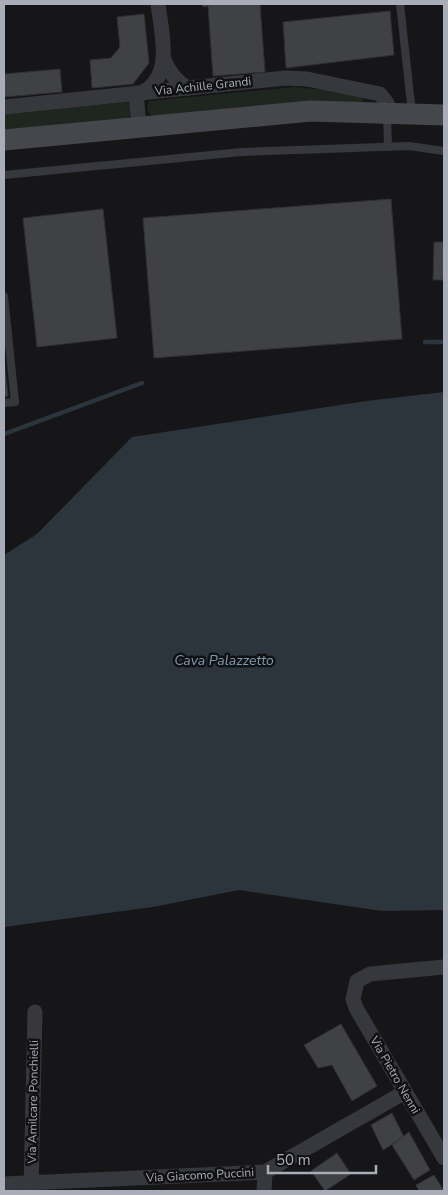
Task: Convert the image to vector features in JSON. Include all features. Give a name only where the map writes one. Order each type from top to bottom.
[{"type":"main road","points":[[4,140],[311,111],[444,115]]},
{"type":"street","points":[[139,126],[139,93],[148,89],[158,79],[163,57],[158,4]]},
{"type":"street","points":[[163,57],[170,73],[180,84],[188,88]]},
{"type":"street","name":"Via Achille Grandi","points":[[4,107],[286,78],[306,79],[380,94],[387,103],[388,112]]},
{"type":"street","name":"Via Pietro Nenni","points":[[444,967],[370,974],[357,982],[354,990],[356,1008],[444,1158]]},
{"type":"street","name":"Via Amilcare Ponchielli","points":[[31,1187],[35,1012]]},
{"type":"street","name":"Via Giacomo Puccini","points":[[4,1184],[31,1187],[265,1172],[405,1092]]},
{"type":"street","points":[[264,1191],[265,1172]]},
{"type":"lane","points":[[400,4],[412,113]]},
{"type":"lane","points":[[388,112],[388,147]]},
{"type":"lane","points":[[4,175],[242,152],[408,146],[444,151]]},
{"type":"lane","points":[[4,296],[15,402],[4,403]]},
{"type":"shaded area","points":[[295,87],[364,94],[363,103],[153,117],[147,110],[149,101]]},
{"type":"shaded area","points":[[130,103],[132,113],[127,120],[4,132],[4,114]]},
{"type":"water","name":"Cava Palazzetto","points":[[444,392],[444,910],[382,911],[239,890],[153,907],[4,927],[4,555],[37,534],[132,437],[366,401]]},
{"type":"building","points":[[202,4],[260,4],[265,72],[213,76],[208,6],[203,7]]},
{"type":"building","points":[[390,11],[394,55],[286,68],[283,22]]},
{"type":"building","points":[[144,14],[149,63],[133,84],[92,88],[90,60],[111,58],[120,47],[117,17]]},
{"type":"building","points":[[60,69],[62,92],[4,97],[4,74]]},
{"type":"building","points":[[391,199],[402,339],[154,358],[143,218]]},
{"type":"building","points":[[103,209],[117,338],[37,347],[23,218]]},
{"type":"building","points":[[434,242],[444,242],[444,280],[433,280]]},
{"type":"building","points":[[4,358],[8,396],[4,397]]},
{"type":"building","points":[[341,1024],[377,1086],[352,1101],[332,1065],[318,1068],[304,1045]]},
{"type":"building","points":[[392,1113],[404,1137],[383,1150],[371,1125]]},
{"type":"building","points":[[409,1132],[430,1170],[414,1180],[392,1145]]},
{"type":"building","points":[[337,1153],[351,1174],[325,1191],[311,1171]]},
{"type":"building","points":[[434,1175],[444,1191],[419,1191],[416,1185]]},
{"type":"waterway","points":[[425,342],[444,342]]},
{"type":"waterway","points":[[4,434],[142,383]]}]
